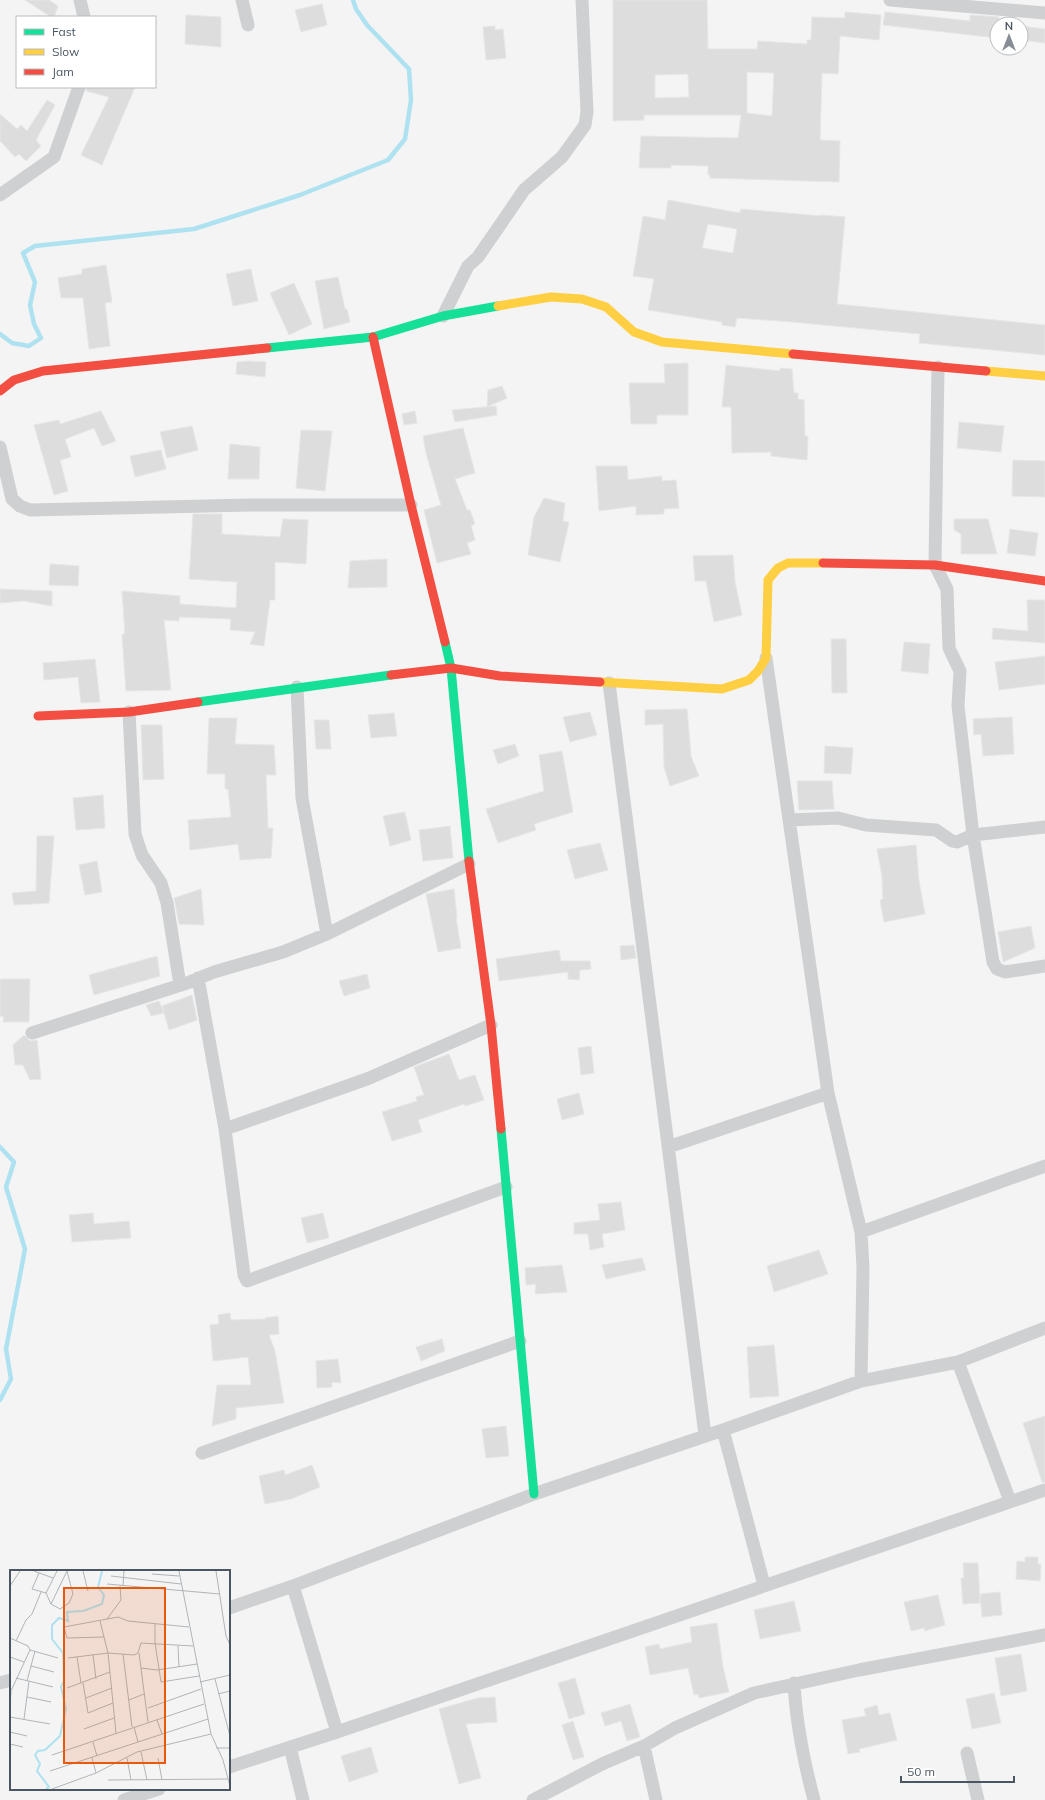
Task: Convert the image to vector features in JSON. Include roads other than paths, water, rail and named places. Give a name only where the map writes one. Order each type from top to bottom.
[{"type":"street","points":[[80,0],[84,16]]},
{"type":"street","points":[[242,0],[248,25]]},
{"type":"street","points":[[443,316],[468,266],[478,257],[524,190],[562,157],[585,125],[587,112],[582,0]]},
{"type":"street","points":[[890,0],[1045,13]]},
{"type":"street","points":[[0,195],[54,157],[78,88]]},
{"type":"street","points":[[0,390],[5,385],[18,379],[43,371],[373,337],[443,316],[551,297],[582,299],[606,307],[634,332],[662,342],[1045,376]]},
{"type":"street","points":[[373,337],[411,505],[452,668],[469,864],[491,1025],[534,1494]]},
{"type":"street","points":[[938,367],[935,565],[947,589],[949,648],[960,671],[958,706],[973,835],[993,962],[997,969],[1005,972],[1045,966]]},
{"type":"street","points":[[0,447],[12,499],[20,506],[30,510],[250,505],[411,505]]},
{"type":"street","points":[[861,1381],[863,1268],[861,1232],[828,1092],[789,820],[766,658],[768,580],[774,571],[782,564],[792,562],[935,565],[1045,581]]},
{"type":"street","points":[[38,716],[129,712],[297,687],[452,668],[500,676],[722,689],[744,684],[761,670],[766,658]]},
{"type":"street","points":[[609,683],[705,1435]]},
{"type":"street","points":[[297,687],[302,798],[327,934]]},
{"type":"street","points":[[129,712],[135,834],[142,855],[161,883],[167,903],[180,985]]},
{"type":"street","points":[[789,820],[838,818],[866,825],[936,830],[952,841],[957,842],[973,835],[1045,827]]},
{"type":"street","points":[[32,1033],[198,978],[283,952],[327,934],[469,864]]},
{"type":"street","points":[[198,978],[225,1129],[244,1275],[247,1282],[506,1187]]},
{"type":"street","points":[[225,1129],[367,1079],[491,1025]]},
{"type":"street","points":[[668,1147],[828,1092]]},
{"type":"street","points":[[861,1232],[1045,1166]]},
{"type":"street","points":[[230,1608],[293,1586],[534,1494],[723,1430],[861,1381],[958,1362],[1045,1328]]},
{"type":"street","points":[[202,1453],[520,1341]]},
{"type":"street","points":[[958,1362],[1010,1501]]},
{"type":"street","points":[[723,1430],[764,1585]]},
{"type":"street","points":[[230,1767],[337,1732],[1045,1490]]},
{"type":"street","points":[[293,1586],[337,1732]]},
{"type":"street","points":[[533,1800],[602,1764],[644,1746],[675,1728],[754,1693],[794,1683],[1045,1635]]},
{"type":"street","points":[[0,1683],[10,1680]]},
{"type":"street","points":[[794,1683],[798,1725],[805,1768],[814,1800]]},
{"type":"street","points":[[644,1746],[656,1800]]},
{"type":"street","points":[[290,1747],[303,1800]]},
{"type":"street","points":[[968,1753],[978,1800]]},
{"type":"street","points":[[124,1800],[156,1790]]},
{"type":"waterway","points":[[0,334],[12,343],[29,346],[41,338],[34,324],[30,305],[35,282],[23,253],[35,246],[194,229],[300,195],[388,160],[405,139],[411,100],[409,69],[367,25],[356,9],[353,0]]},
{"type":"waterway","points":[[0,1147],[14,1162],[6,1187],[25,1249],[6,1349],[11,1379],[0,1400]]}]
